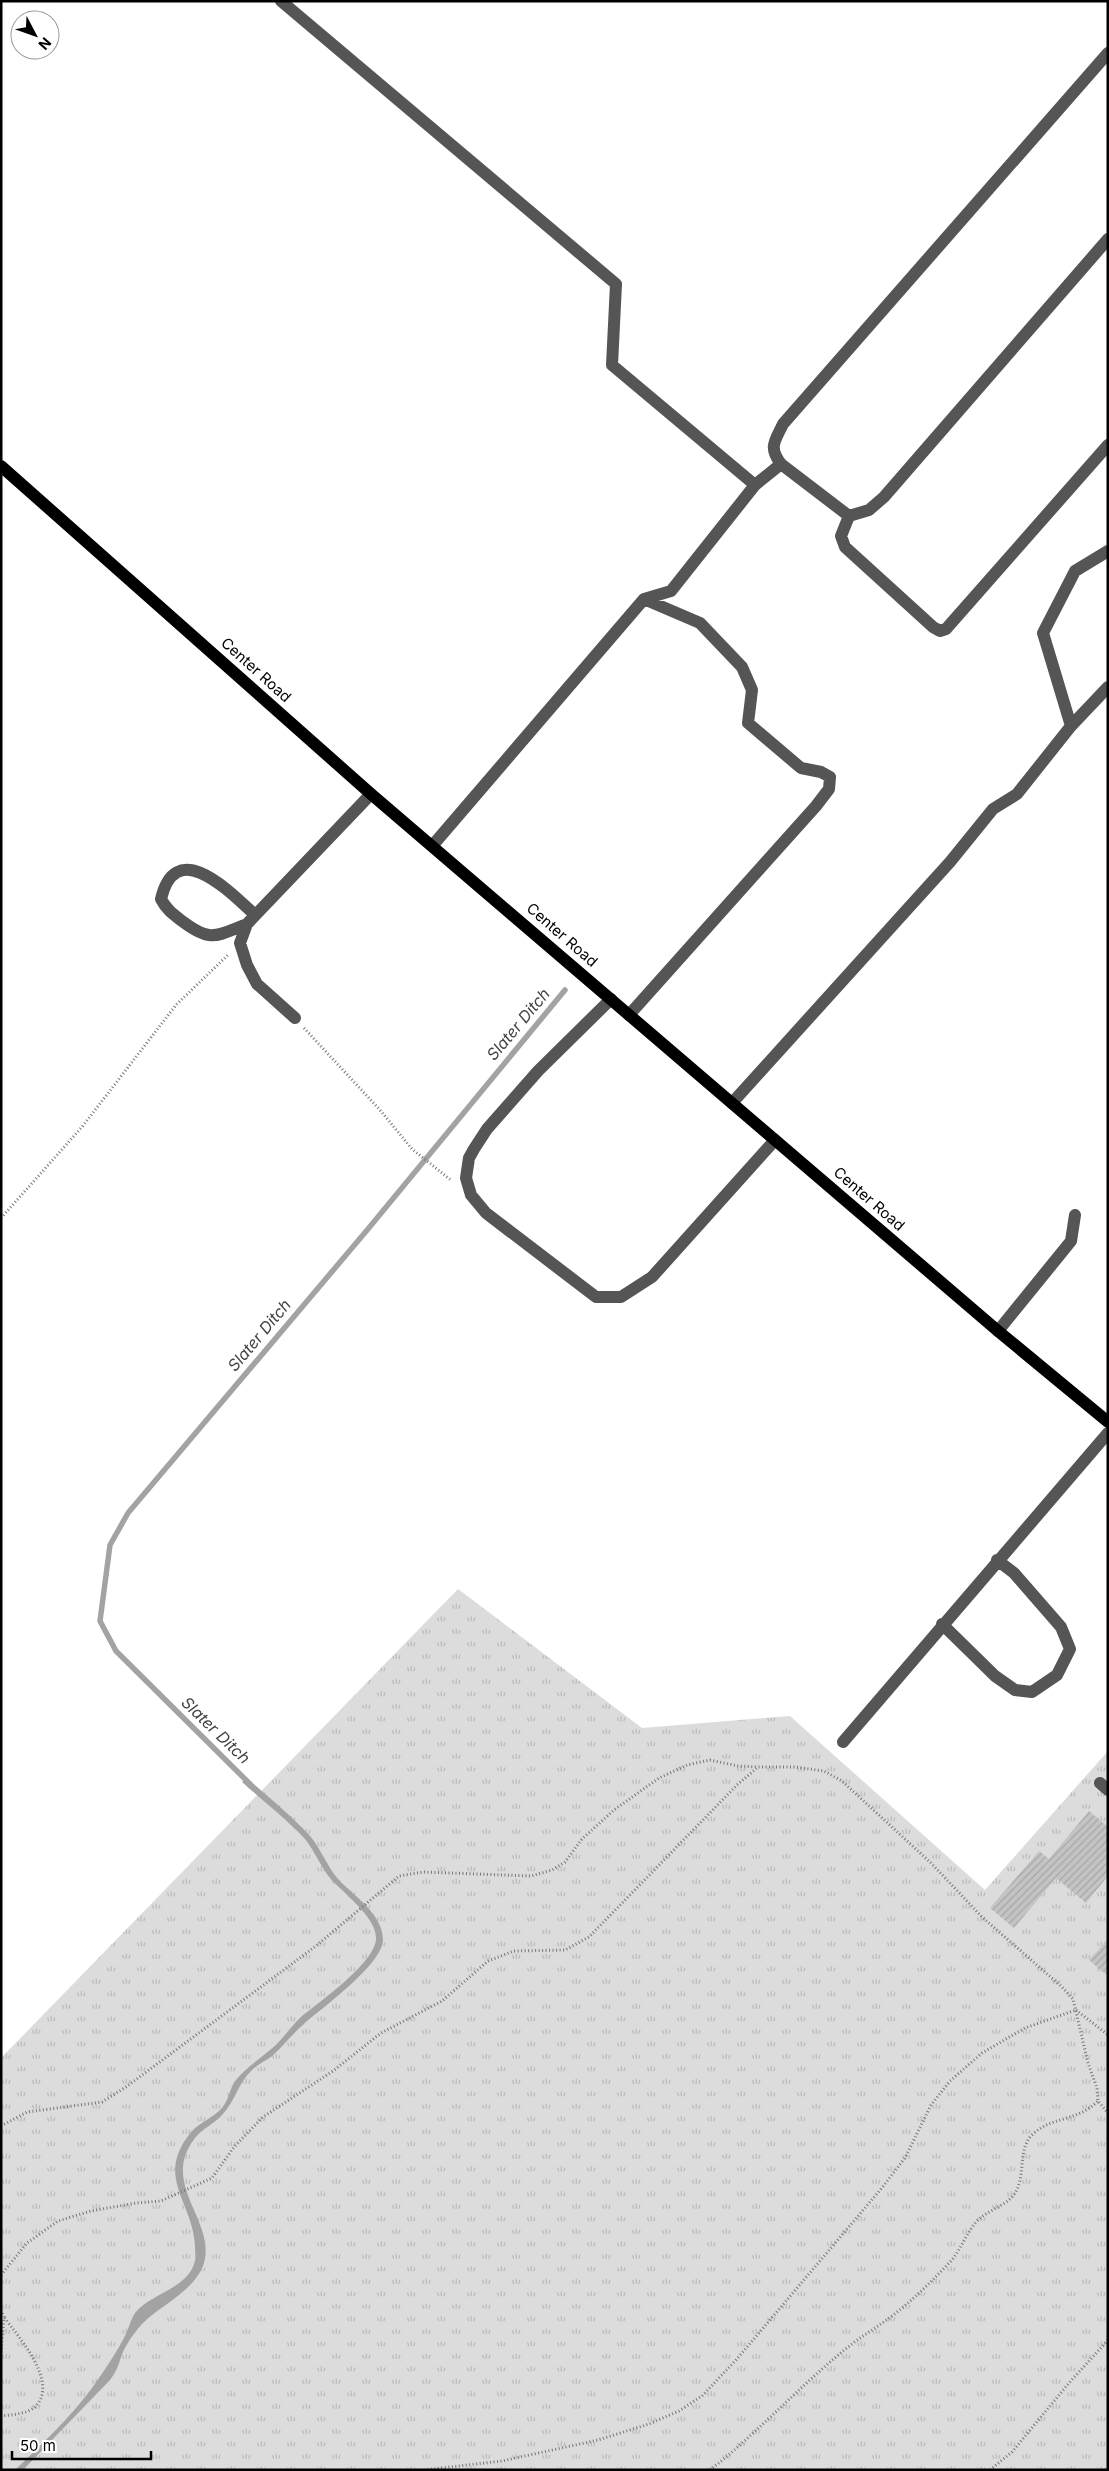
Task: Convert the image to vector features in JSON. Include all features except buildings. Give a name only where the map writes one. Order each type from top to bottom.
[{"type":"main road","name":"Center Road","points":[[1,466],[371,794],[433,845],[998,1331],[1108,1422]]},
{"type":"lane","points":[[281,1],[616,284],[612,365],[755,485]]},
{"type":"lane","points":[[849,516],[781,464],[773,454],[773,445],[783,424],[1108,53]]},
{"type":"lane","points":[[849,516],[869,510],[884,497],[1108,239]]},
{"type":"lane","points":[[849,516],[841,536],[845,547],[933,627],[940,631],[946,629],[1108,445]]},
{"type":"lane","points":[[433,845],[644,599],[671,590],[755,485],[781,464]]},
{"type":"lane","points":[[1072,726],[1043,633],[1075,571],[1108,551]]},
{"type":"lane","points":[[629,1014],[816,806],[829,789],[830,777],[821,772],[801,768],[748,722],[752,690],[742,667],[700,623],[644,599]]},
{"type":"lane","points":[[732,1103],[950,862],[993,809],[1017,794],[1072,726],[1108,687]]},
{"type":"lane","points":[[295,1018],[257,984],[247,965],[240,943],[251,920],[371,794]]},
{"type":"lane","points":[[184,870],[195,870],[220,882],[251,920],[217,936],[206,936],[195,931],[166,908],[161,899],[164,887],[172,876],[184,870]]},
{"type":"lane","points":[[611,999],[538,1071],[487,1129],[474,1149],[469,1158],[466,1178],[471,1194],[486,1213],[596,1297],[621,1297],[652,1277],[775,1140]]},
{"type":"lane","points":[[998,1331],[1071,1241],[1075,1216]]},
{"type":"lane","points":[[843,1742],[942,1624],[1108,1433]]},
{"type":"lane","points":[[942,1624],[995,1676],[1015,1690],[1032,1692],[1057,1675],[1070,1649],[1061,1627],[1014,1574],[997,1560]]},
{"type":"path","points":[[1,1218],[82,1127],[176,1005],[240,943]]},
{"type":"path","points":[[295,1018],[380,1110],[412,1149],[437,1170]]},
{"type":"path","points":[[1,2126],[27,2112],[77,2107],[102,2102],[110,2097],[200,2033],[316,1946],[398,1876],[423,1872],[531,1876],[552,1870],[565,1862],[582,1839],[614,1810],[659,1778],[687,1765],[710,1760],[738,1766],[824,1771],[842,1781],[930,1863],[982,1917],[1062,1986],[1073,1999],[1088,2063],[1097,2088],[1098,2101],[1108,2113]]},
{"type":"path","points":[[1,2275],[27,2243],[58,2221],[90,2211],[136,2203],[161,2201],[212,2178],[234,2147],[263,2117],[333,2071],[382,2032],[442,2001],[488,1961],[514,1951],[565,1950],[589,1938],[738,1785],[758,1767]]},
{"type":"path","points":[[1076,2010],[1108,2035]]},
{"type":"path","points":[[424,2470],[502,2460],[598,2440],[664,2418],[702,2396],[804,2281],[881,2189],[905,2158],[931,2105],[950,2081],[982,2053],[1025,2028],[1076,2010]]},
{"type":"path","points":[[710,2470],[732,2453],[851,2345],[892,2316],[918,2293],[951,2260],[976,2222],[1011,2198],[1021,2184],[1025,2152],[1030,2136],[1044,2126],[1076,2116],[1090,2109],[1098,2101]]},
{"type":"path","points":[[1,2310],[36,2361],[43,2383],[41,2398],[34,2408],[1,2416]]},
{"type":"path","points":[[1,2353],[4,2317]]},
{"type":"path","points":[[990,2470],[1012,2452],[1069,2383],[1108,2340]]},
{"type":"green space","points":[[458,1589],[642,1728],[790,1716],[985,1890],[1108,1751],[1108,2470],[1,2470],[1,2058]]},
{"type":"shaded area","points":[[247,1778],[310,1836],[338,1879],[373,1914],[382,1931],[383,1940],[380,1950],[363,1973],[300,2028],[271,2057],[247,2075],[226,2110],[195,2138],[186,2155],[183,2171],[185,2186],[203,2232],[206,2247],[204,2263],[200,2273],[186,2289],[137,2329],[125,2348],[117,2369],[110,2380],[23,2470],[15,2470],[65,2420],[92,2388],[119,2348],[135,2313],[150,2300],[185,2278],[191,2270],[195,2261],[193,2232],[179,2192],[175,2165],[179,2151],[188,2136],[195,2128],[223,2107],[234,2083],[240,2076],[274,2046],[301,2017],[358,1969],[368,1958],[374,1947],[376,1937],[374,1929],[358,1905],[330,1878],[305,1839],[242,1782]]},
{"type":"waterway","name":"Slater Ditch","points":[[250,1784],[116,1651],[100,1621],[110,1545],[128,1513],[368,1229],[565,990]]}]
